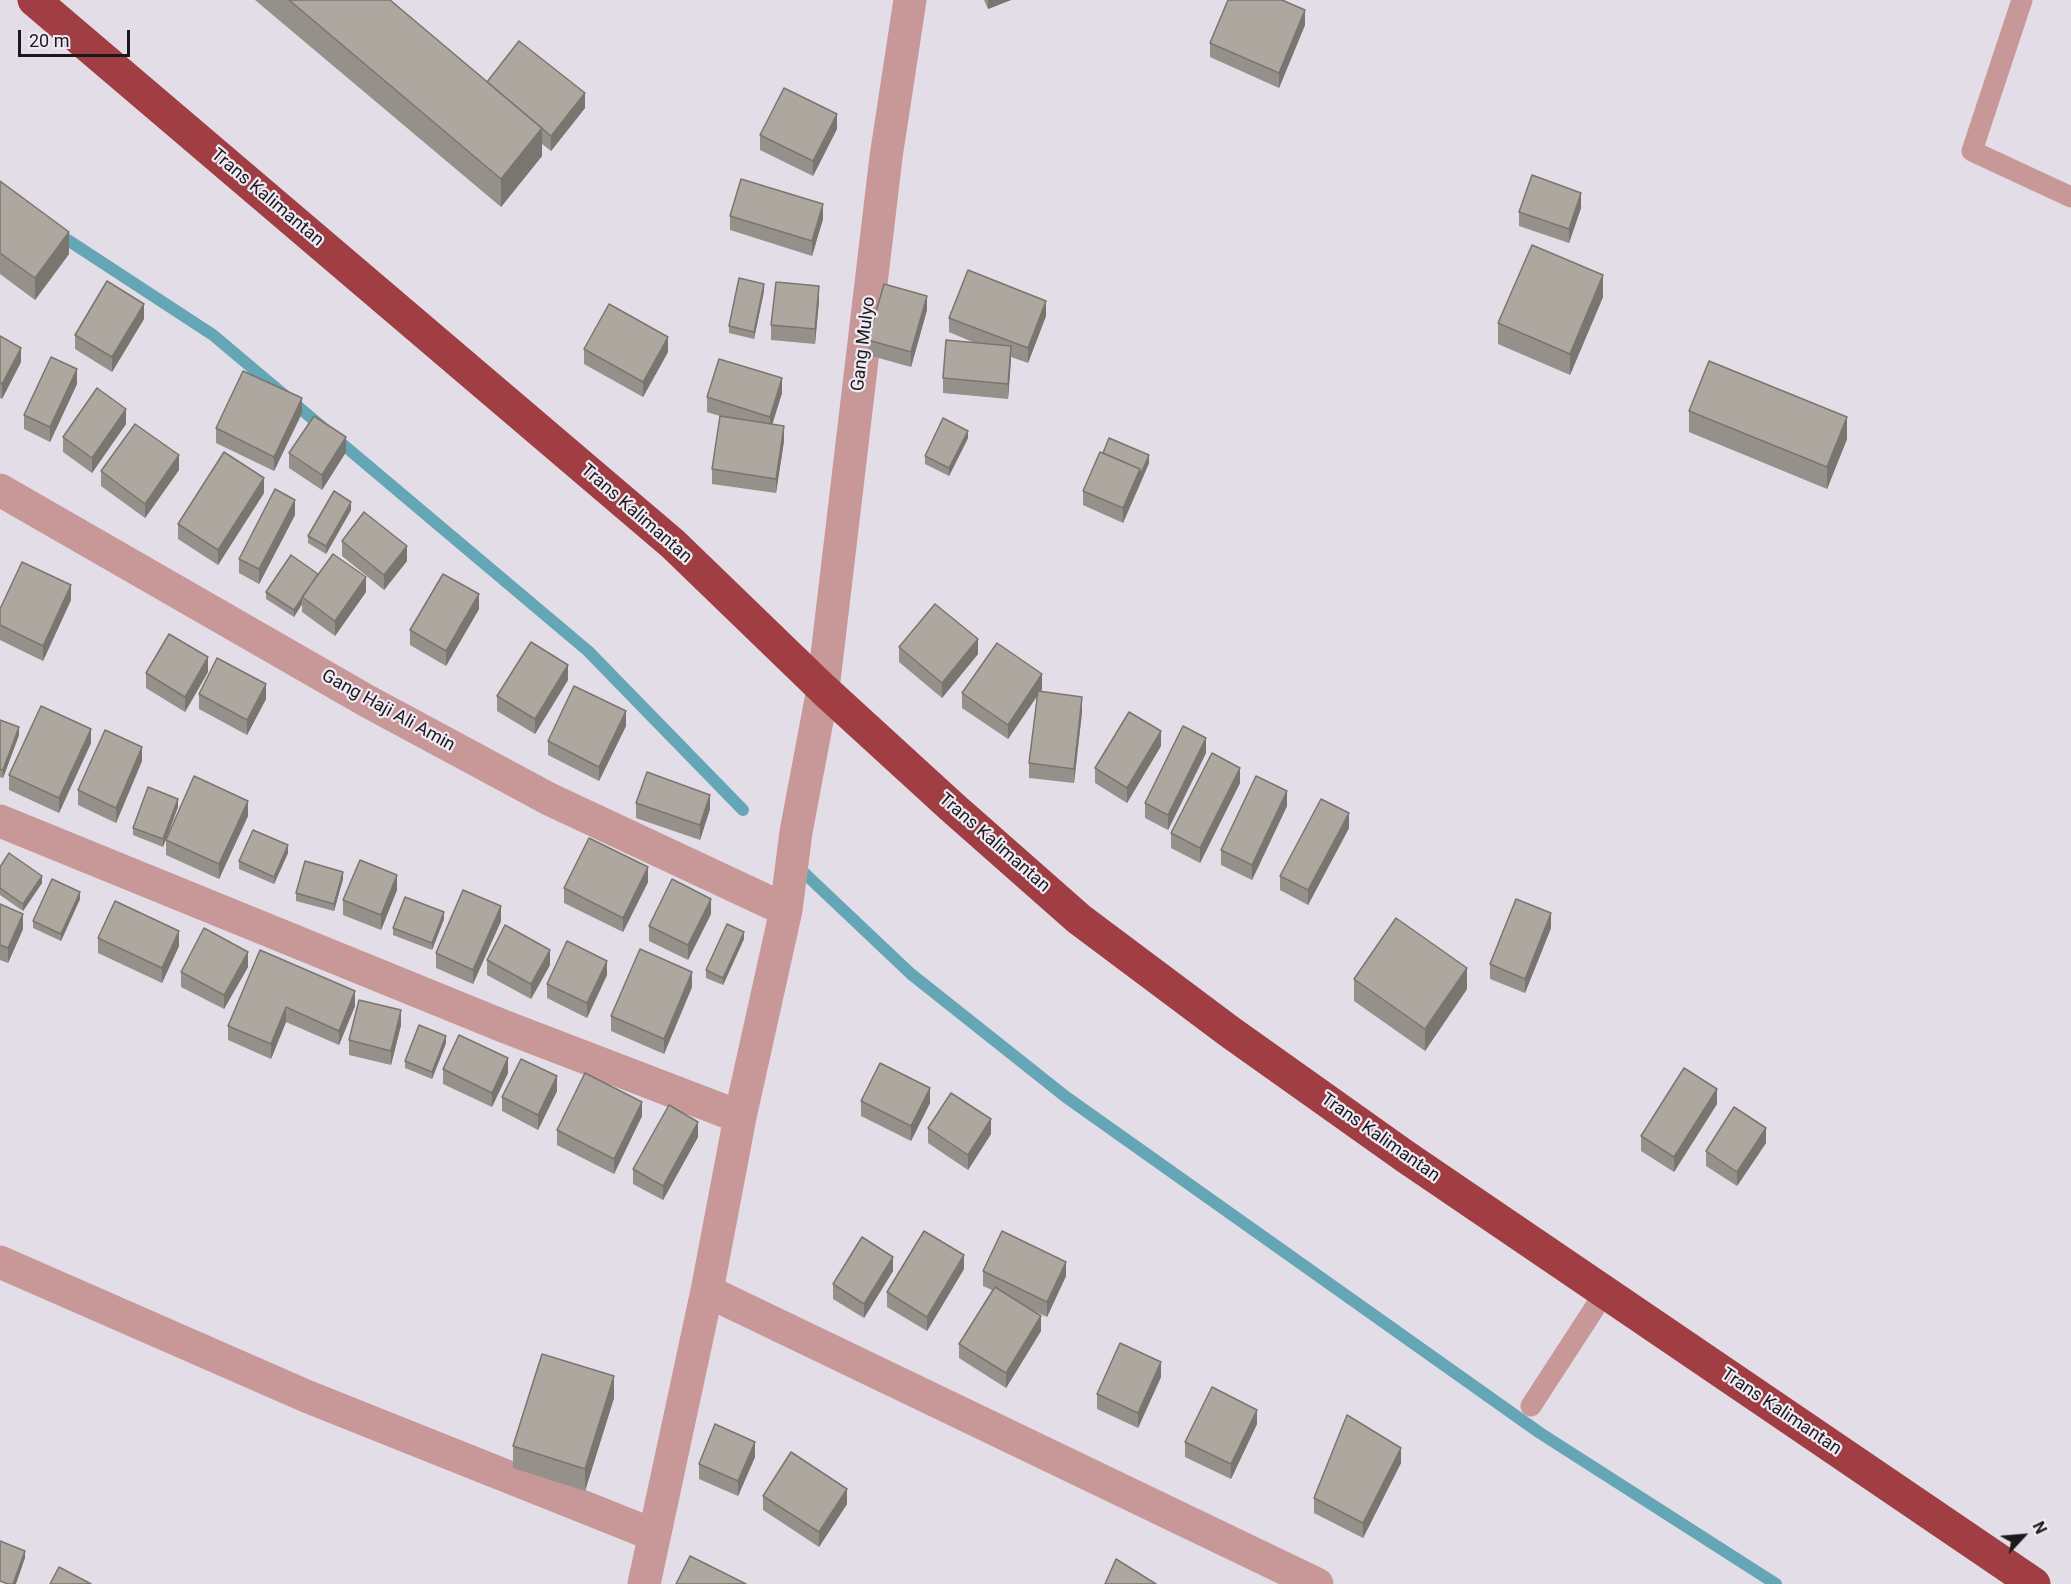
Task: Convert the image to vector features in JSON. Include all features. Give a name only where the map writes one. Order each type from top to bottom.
[{"type":"highway","name":"Trans Kalimantan","points":[[34,0],[673,544],[823,689],[1079,919],[1230,1032],[1406,1157],[2034,1584]]},
{"type":"street","name":"Gang Mulyo","points":[[644,1584],[707,1291],[740,1117],[788,898],[796,832],[823,689],[886,157],[910,0]]},
{"type":"street","name":"Gang Haji Ali Amin","points":[[0,490],[367,701],[549,799],[788,898]]},
{"type":"street","points":[[0,821],[504,1026],[740,1117]]},
{"type":"street","points":[[0,1262],[306,1396],[654,1535]]},
{"type":"street","points":[[707,1291],[1317,1584]]},
{"type":"lane","points":[[2022,0],[1972,151],[2071,197]]},
{"type":"lane","points":[[1531,1406],[1605,1292]]},
{"type":"building","points":[[289,0],[390,0],[542,128],[501,179]]},
{"type":"building","points":[[1228,0],[1282,0],[1305,10],[1279,73],[1210,43]]},
{"type":"building","points":[[519,41],[585,93],[551,136],[487,82]]},
{"type":"building","points":[[784,88],[837,114],[813,161],[760,135]]},
{"type":"building","points":[[1532,175],[1581,193],[1569,229],[1519,212]]},
{"type":"building","points":[[741,179],[823,204],[812,241],[730,216]]},
{"type":"building","points":[[0,181],[69,232],[35,278],[0,253]]},
{"type":"building","points":[[1532,245],[1603,275],[1570,354],[1498,323]]},
{"type":"building","points":[[968,270],[1046,301],[1028,348],[949,318]]},
{"type":"building","points":[[739,278],[764,284],[754,332],[729,326]]},
{"type":"building","points":[[107,281],[144,304],[112,357],[75,335]]},
{"type":"building","points":[[776,282],[819,286],[815,329],[771,325]]},
{"type":"building","points":[[884,284],[927,296],[911,352],[868,340]]},
{"type":"building","points":[[609,304],[668,337],[643,382],[584,349]]},
{"type":"building","points":[[0,336],[21,348],[2,384],[0,383]]},
{"type":"building","points":[[946,340],[1011,346],[1008,384],[943,378]]},
{"type":"building","points":[[51,357],[77,369],[50,427],[24,415]]},
{"type":"building","points":[[719,359],[782,378],[770,417],[707,397]]},
{"type":"building","points":[[1709,361],[1847,417],[1827,467],[1689,411]]},
{"type":"building","points":[[243,371],[302,398],[274,457],[216,428]]},
{"type":"building","points":[[97,388],[126,409],[92,458],[63,437]]},
{"type":"building","points":[[314,416],[346,437],[322,475],[289,453]]},
{"type":"building","points":[[720,416],[784,426],[776,479],[712,469]]},
{"type":"building","points":[[943,418],[968,431],[949,468],[925,456]]},
{"type":"building","points":[[135,424],[179,455],[145,504],[101,471]]},
{"type":"building","points":[[1109,438],[1149,455],[1140,476],[1140,469],[1103,453]]},
{"type":"building","points":[[224,452],[264,478],[218,550],[178,524]]},
{"type":"building","points":[[1100,452],[1140,469],[1123,508],[1083,491]]},
{"type":"building","points":[[275,489],[295,500],[259,569],[239,559]]},
{"type":"building","points":[[334,491],[351,502],[326,546],[308,536]]},
{"type":"building","points":[[364,512],[407,546],[384,575],[342,541]]},
{"type":"building","points":[[333,554],[366,577],[335,621],[302,597]]},
{"type":"building","points":[[291,555],[318,574],[294,610],[266,592]]},
{"type":"building","points":[[22,562],[71,585],[43,646],[0,625],[0,609]]},
{"type":"building","points":[[443,574],[479,594],[446,651],[410,630]]},
{"type":"building","points":[[935,604],[978,639],[942,683],[899,647]]},
{"type":"building","points":[[169,634],[208,657],[185,697],[146,673]]},
{"type":"building","points":[[531,642],[568,665],[535,719],[497,696]]},
{"type":"building","points":[[997,643],[1042,674],[1008,725],[962,693]]},
{"type":"building","points":[[217,658],[266,684],[247,720],[199,694]]},
{"type":"building","points":[[574,686],[626,711],[599,767],[548,741]]},
{"type":"building","points":[[1038,691],[1082,697],[1074,769],[1029,763]]},
{"type":"building","points":[[41,706],[91,729],[59,798],[9,775]]},
{"type":"building","points":[[1129,712],[1161,731],[1127,788],[1095,768]]},
{"type":"building","points":[[0,720],[19,727],[3,770],[0,769]]},
{"type":"building","points":[[1183,726],[1206,738],[1168,815],[1145,803]]},
{"type":"building","points":[[105,730],[142,747],[116,808],[78,790]]},
{"type":"building","points":[[1212,753],[1240,768],[1200,848],[1171,833]]},
{"type":"building","points":[[647,772],[710,795],[700,825],[636,803]]},
{"type":"building","points":[[194,776],[248,801],[219,864],[166,840]]},
{"type":"building","points":[[1256,776],[1287,791],[1252,865],[1221,850]]},
{"type":"building","points":[[148,787],[178,799],[163,839],[133,828]]},
{"type":"building","points":[[1321,799],[1349,813],[1308,890],[1280,876]]},
{"type":"building","points":[[253,830],[288,845],[274,877],[239,861]]},
{"type":"building","points":[[589,838],[648,867],[623,918],[564,888]]},
{"type":"building","points":[[9,853],[42,876],[23,904],[0,888],[0,867]]},
{"type":"building","points":[[360,860],[397,875],[381,915],[343,900]]},
{"type":"building","points":[[305,861],[343,872],[334,904],[296,893]]},
{"type":"building","points":[[52,879],[80,892],[61,934],[33,921]]},
{"type":"building","points":[[672,879],[711,899],[688,945],[649,926]]},
{"type":"building","points":[[463,890],[501,906],[473,970],[436,953]]},
{"type":"building","points":[[405,897],[444,912],[432,943],[393,928]]},
{"type":"building","points":[[1516,899],[1551,913],[1525,979],[1490,964]]},
{"type":"building","points":[[115,901],[179,931],[162,968],[98,938]]},
{"type":"building","points":[[0,904],[23,914],[8,948],[0,945]]},
{"type":"building","points":[[1396,918],[1467,968],[1425,1029],[1354,979]]},
{"type":"building","points":[[727,924],[744,932],[723,978],[706,970]]},
{"type":"building","points":[[505,925],[550,950],[531,984],[487,960]]},
{"type":"building","points":[[204,928],[248,952],[224,995],[181,972]]},
{"type":"building","points":[[567,941],[607,961],[587,1003],[547,984]]},
{"type":"building","points":[[640,949],[692,972],[664,1039],[611,1016]]},
{"type":"building","points":[[260,950],[355,991],[339,1031],[286,1007],[271,1044],[228,1026]]},
{"type":"building","points":[[359,1000],[401,1010],[391,1051],[349,1040]]},
{"type":"building","points":[[419,1025],[446,1036],[432,1072],[405,1061]]},
{"type":"building","points":[[459,1035],[508,1058],[492,1093],[443,1069]]},
{"type":"building","points":[[521,1059],[557,1076],[538,1115],[502,1097]]},
{"type":"building","points":[[880,1063],[930,1088],[911,1126],[861,1101]]},
{"type":"building","points":[[1684,1068],[1717,1089],[1674,1157],[1641,1136]]},
{"type":"building","points":[[585,1073],[642,1102],[614,1159],[557,1130]]},
{"type":"building","points":[[951,1093],[991,1119],[968,1155],[928,1128]]},
{"type":"building","points":[[669,1105],[698,1122],[663,1186],[633,1169]]},
{"type":"building","points":[[1734,1107],[1766,1128],[1737,1172],[1706,1151]]},
{"type":"building","points":[[924,1231],[964,1255],[927,1317],[887,1292]]},
{"type":"building","points":[[1002,1231],[1066,1262],[1047,1302],[983,1271]]},
{"type":"building","points":[[862,1237],[893,1257],[864,1304],[833,1284]]},
{"type":"building","points":[[995,1287],[1041,1316],[1006,1373],[959,1344]]},
{"type":"building","points":[[1120,1343],[1161,1362],[1138,1413],[1097,1394]]},
{"type":"building","points":[[542,1354],[614,1376],[585,1469],[513,1446]]},
{"type":"building","points":[[1212,1387],[1257,1410],[1231,1464],[1185,1442]]},
{"type":"building","points":[[1347,1415],[1401,1448],[1363,1523],[1314,1498]]},
{"type":"building","points":[[715,1424],[755,1442],[738,1481],[699,1464]]},
{"type":"building","points":[[791,1452],[847,1489],[819,1532],[763,1496]]},
{"type":"building","points":[[0,1541],[25,1551],[13,1584],[0,1581]]},
{"type":"building","points":[[690,1556],[746,1584],[676,1584]]},
{"type":"building","points":[[1116,1559],[1156,1584],[1105,1584]]},
{"type":"building","points":[[59,1567],[91,1584],[50,1584]]},
{"type":"waterway","points":[[57,233],[213,335],[588,651],[743,810]]},
{"type":"waterway","points":[[800,869],[911,974],[1066,1097],[1540,1433],[1776,1584]]}]
